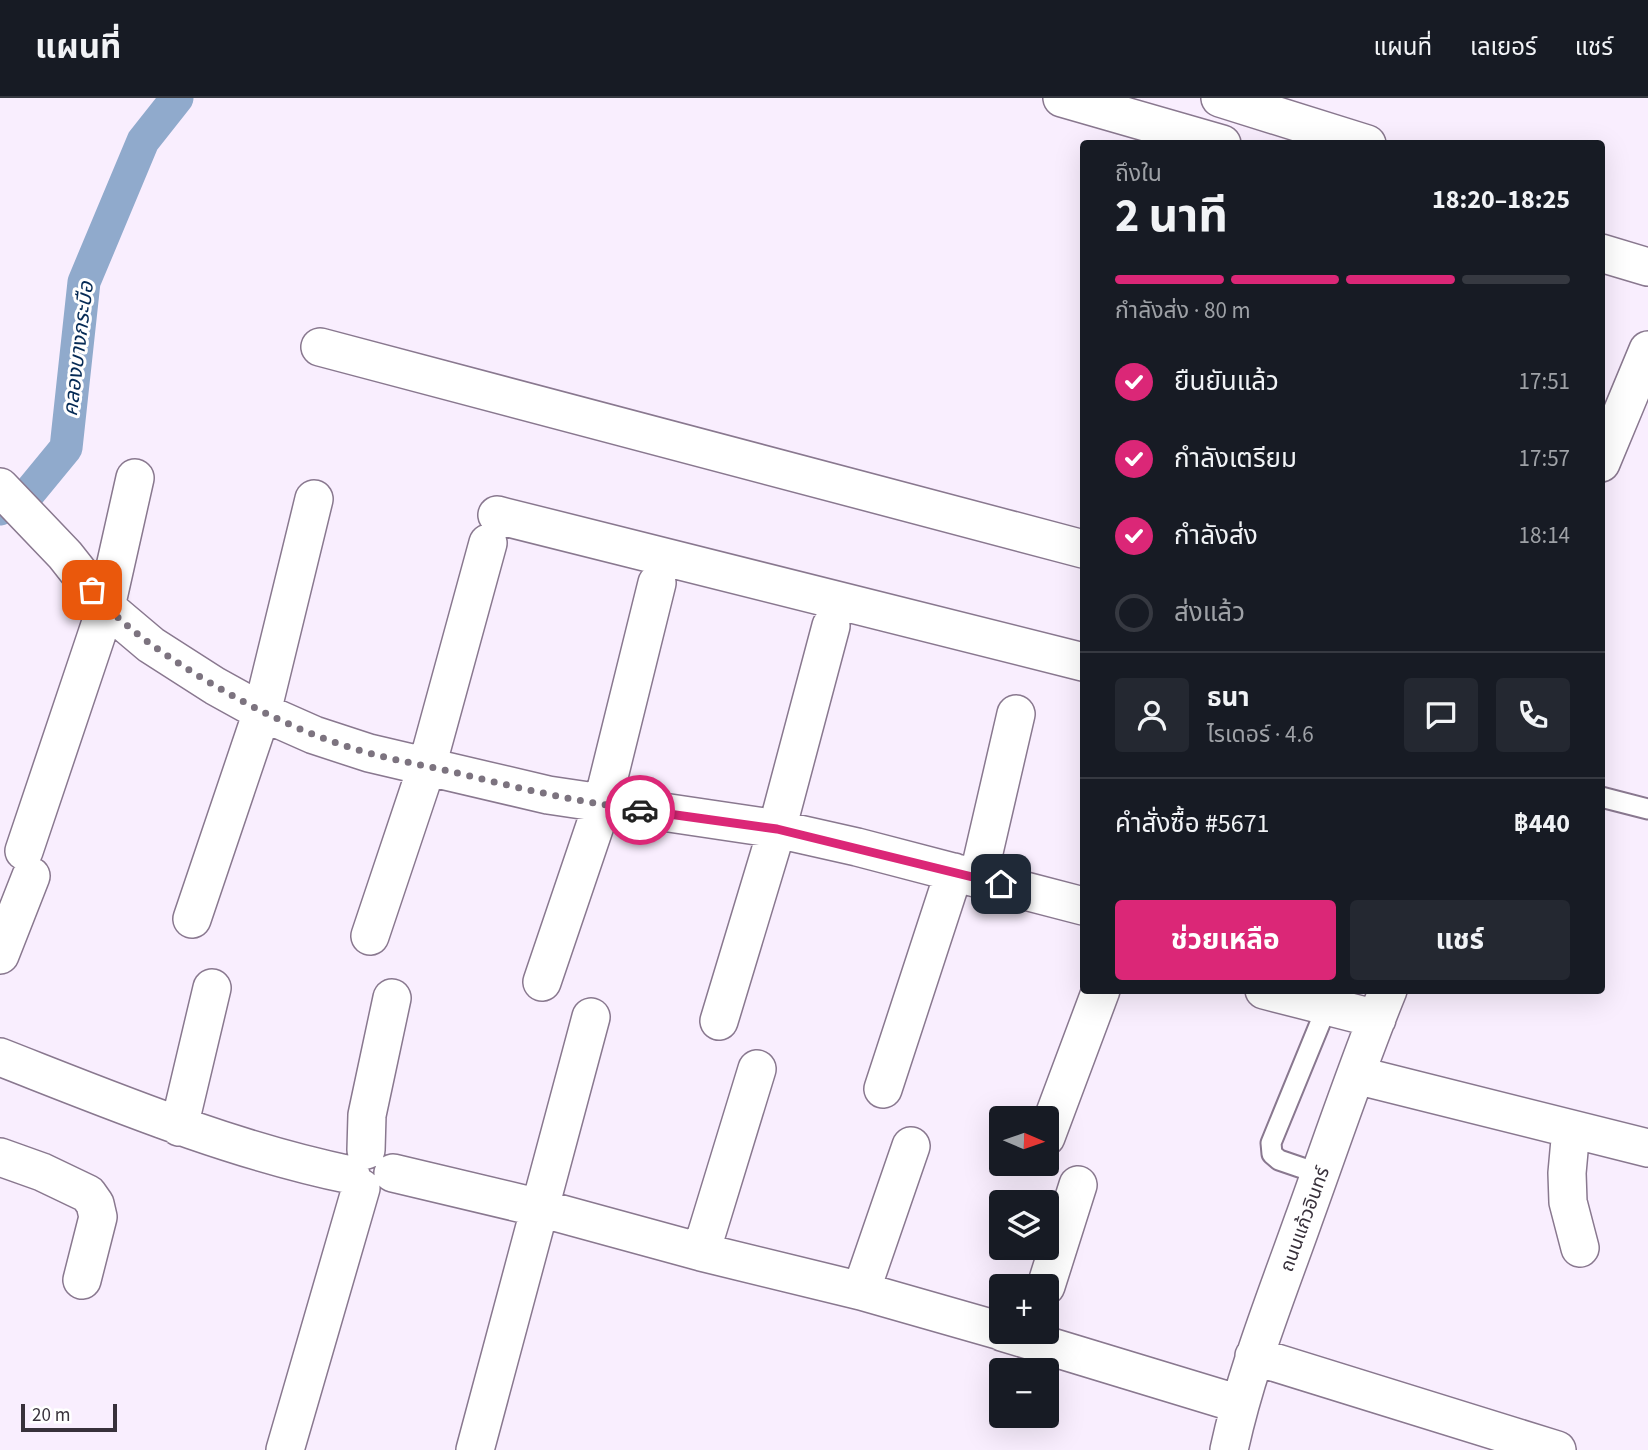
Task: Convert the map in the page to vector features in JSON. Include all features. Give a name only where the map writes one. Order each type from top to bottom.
[{"type":"street","points":[[1062,98],[1208,140]]},
{"type":"street","points":[[1220,98],[1354,140]]},
{"type":"street","points":[[1605,254],[1648,267]]},
{"type":"street","points":[[320,347],[1080,548]]},
{"type":"street","points":[[1605,453],[1648,350]]},
{"type":"street","points":[[0,955],[106,607],[135,478]]},
{"type":"street","points":[[0,487],[65,555],[106,607],[151,645],[262,712],[314,735],[369,753],[548,795],[777,829],[1080,905]]},
{"type":"street","points":[[192,919],[262,712],[314,499]]},
{"type":"street","points":[[370,936],[427,766],[493,529],[1080,662]]},
{"type":"street","points":[[542,982],[602,805],[657,583]]},
{"type":"street","points":[[719,1021],[777,829],[831,626]]},
{"type":"street","points":[[884,1089],[966,875],[1016,714]]},
{"type":"street","points":[[179,1127],[212,988]]},
{"type":"street","points":[[1057,1106],[1099,994]]},
{"type":"street","points":[[1293,994],[1382,1005]]},
{"type":"street","points":[[285,1450],[368,1171],[367,1115],[392,998]]},
{"type":"street","name":"ถนนแก้วอินทร์","points":[[1229,1450],[1239,1404],[1254,1356],[1382,1005]]},
{"type":"street","points":[[475,1450],[592,1017]]},
{"type":"street","points":[[0,1057],[179,1127],[311,1167],[368,1171],[540,1208],[989,1327]]},
{"type":"street","points":[[701,1252],[757,1069]]},
{"type":"street","points":[[1356,1075],[1648,1148]]},
{"type":"street","points":[[1571,1129],[1567,1174],[1568,1202],[1580,1248]]},
{"type":"street","points":[[861,1291],[911,1146]]},
{"type":"street","points":[[0,1157],[42,1172],[88,1194],[95,1204],[98,1217],[82,1280]]},
{"type":"street","points":[[1050,1274],[1078,1185]]},
{"type":"street","points":[[1048,1344],[1239,1404]]},
{"type":"street","points":[[1254,1356],[1556,1450]]},
{"type":"lane","points":[[1605,798],[1648,809]]},
{"type":"lane","points":[[1320,1174],[1279,1160],[1272,1154],[1271,1143],[1330,999]]},
{"type":"waterway","name":"คลองบางกระบือ","points":[[0,509],[29,493],[66,448],[84,282],[143,141],[177,98]]},
{"type":"way so far","points":[[92,590],[106,607],[151,645],[262,712],[314,735],[369,753],[548,795],[640,810]]},
{"type":"route","points":[[640,810],[777,829],[1001,884]]}]
